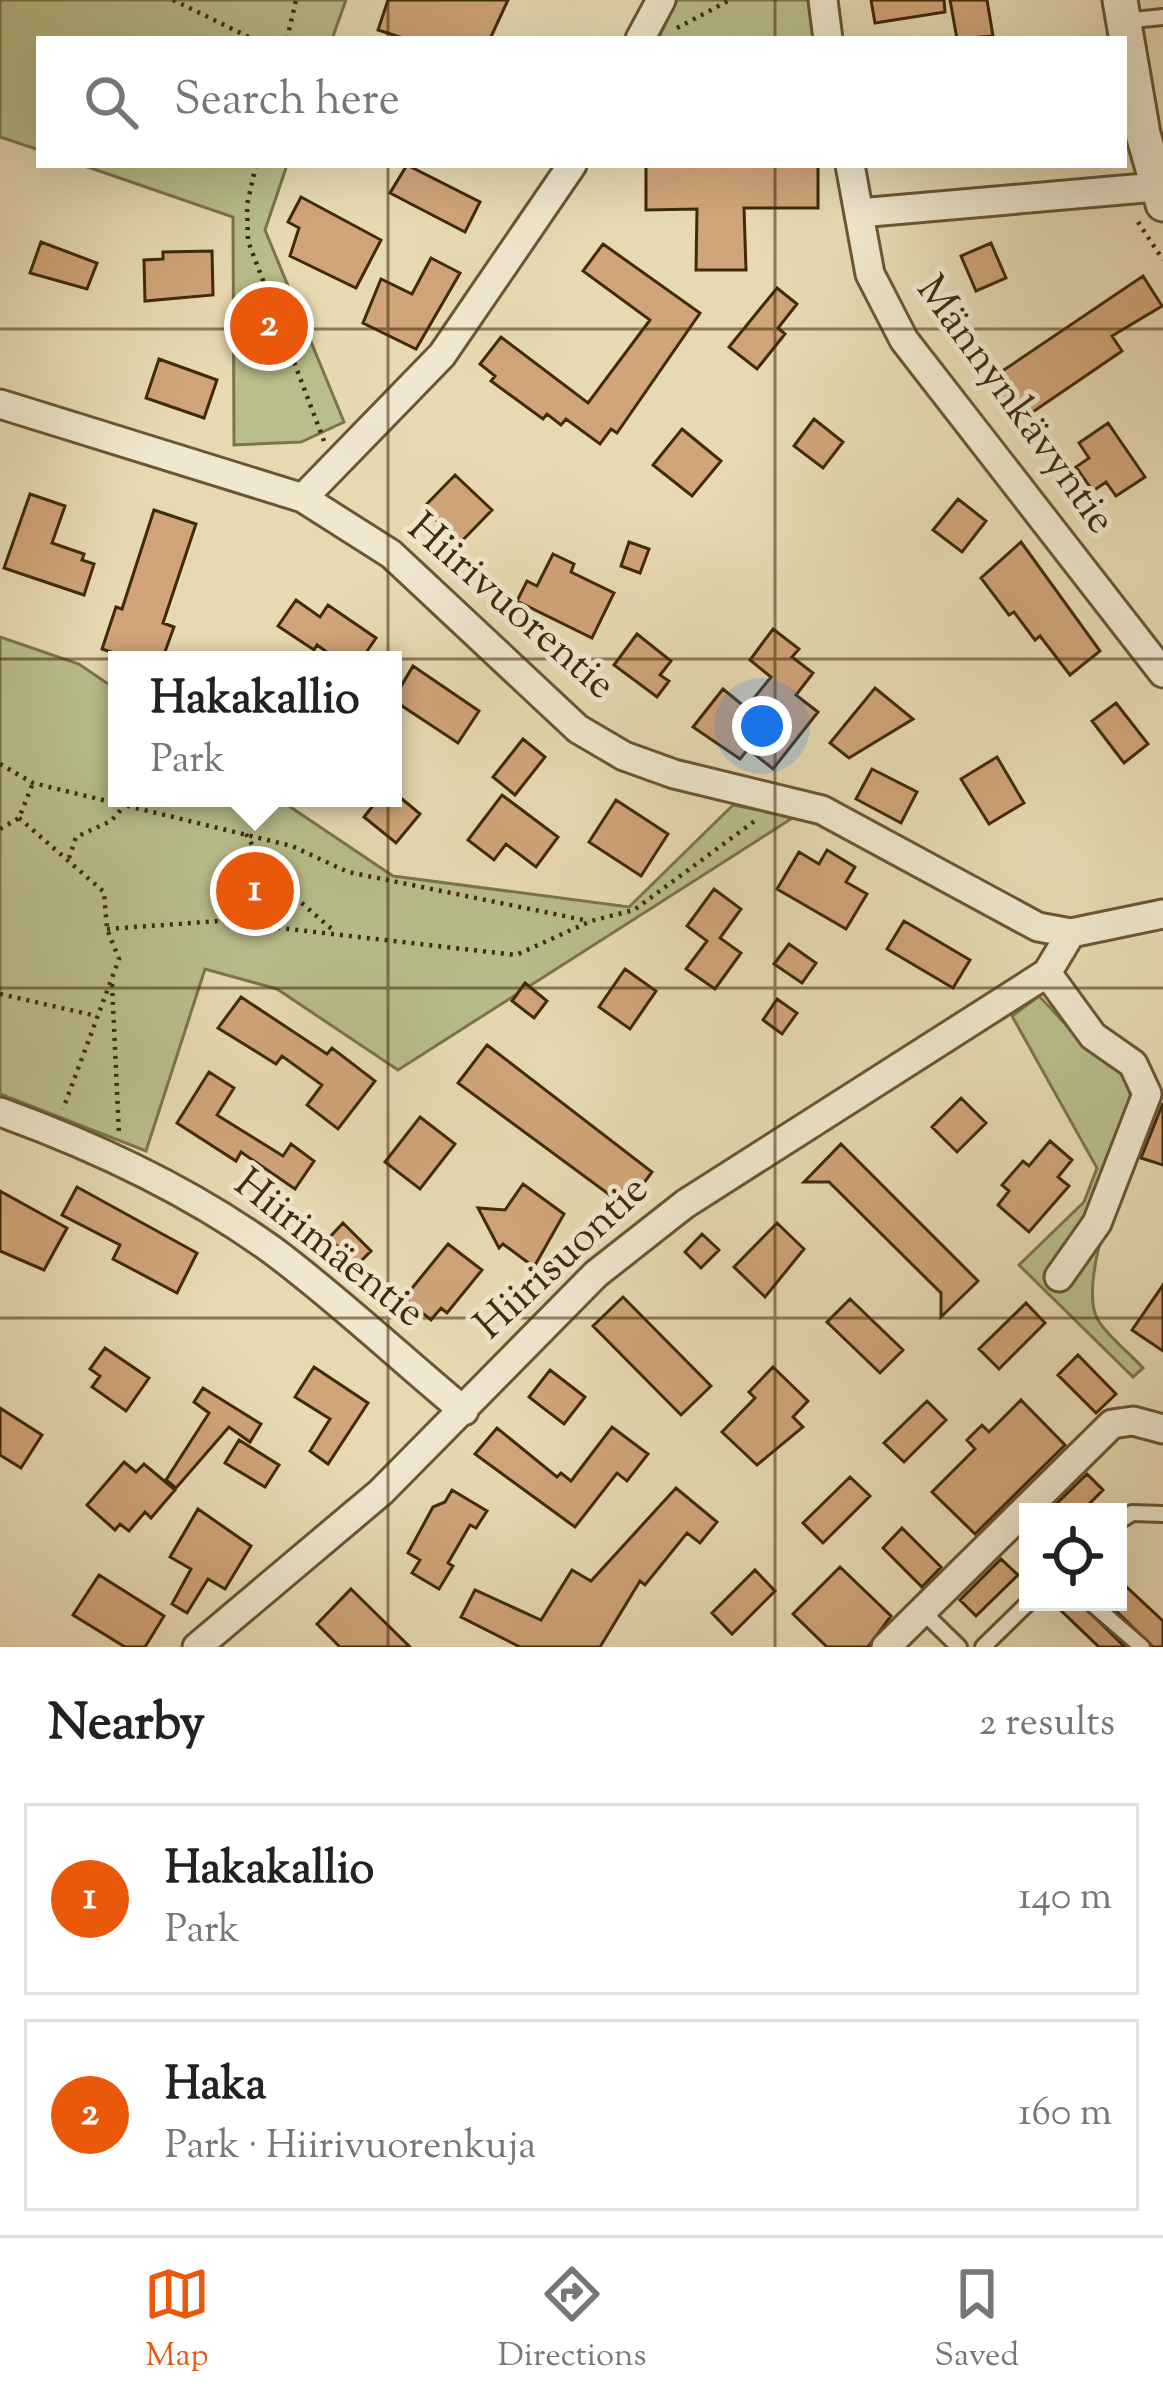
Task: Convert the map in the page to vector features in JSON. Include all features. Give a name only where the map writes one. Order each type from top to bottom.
[{"type":"street","points":[[642,36],[661,0]]},
{"type":"street","points":[[823,0],[828,36]]},
{"type":"street","points":[[859,213],[1161,200],[1122,10]]},
{"type":"street","points":[[303,498],[331,463],[442,356],[570,168]]},
{"type":"street","name":"Männynkävyntie","points":[[851,168],[871,274],[904,340],[1163,673]]},
{"type":"street","name":"Hiirivuorentie","points":[[0,404],[303,498],[392,554],[578,729],[624,756],[674,774],[822,810],[993,907],[1038,927],[1071,933],[1163,914]]},
{"type":"street","name":"Hiirisuontie","points":[[197,1647],[382,1492],[596,1274],[685,1204],[1047,973],[1071,933]]},
{"type":"street","points":[[1047,973],[1093,1036],[1132,1064],[1147,1094],[1097,1223],[1059,1276]]},
{"type":"street","name":"Hiirimäentie","points":[[0,1112],[54,1132],[199,1203],[272,1251],[464,1411]]},
{"type":"street","points":[[1042,1503],[1112,1424],[1133,1421],[1163,1429]]},
{"type":"street","points":[[886,1647],[1019,1529]]},
{"type":"lane","points":[[1122,10],[1163,17]]},
{"type":"lane","points":[[1127,1516],[1163,1514]]},
{"type":"lane","points":[[922,1611],[959,1647]]},
{"type":"lane","points":[[983,1647],[1020,1611]]},
{"type":"lane","points":[[1100,1611],[1142,1647]]},
{"type":"path","points":[[173,0],[247,36]]},
{"type":"path","points":[[287,36],[296,0]]},
{"type":"path","points":[[675,29],[730,0]]},
{"type":"path","points":[[255,168],[247,205],[248,241],[311,398],[331,463]]},
{"type":"path","points":[[0,764],[33,783],[108,800]]},
{"type":"path","points":[[0,829],[19,818],[33,783]]},
{"type":"path","points":[[106,929],[219,920],[516,955],[591,921],[634,910],[783,798]]},
{"type":"path","points":[[68,860],[76,837],[111,820],[123,807]]},
{"type":"path","points":[[138,807],[292,846],[348,872],[591,921]]},
{"type":"path","points":[[19,818],[104,892],[106,929],[118,959],[54,1132]]},
{"type":"path","points":[[246,834],[269,875],[335,932]]},
{"type":"path","points":[[111,978],[118,1163]]},
{"type":"path","points":[[0,994],[98,1016]]},
{"type":"green space","points":[[0,0],[346,0],[333,36],[36,36],[36,149],[0,137]]},
{"type":"green space","points":[[677,0],[808,0],[813,36],[659,36]]},
{"type":"green space","points":[[91,168],[286,168],[265,230],[344,422],[301,442],[234,445],[233,217]]},
{"type":"green space","points":[[0,637],[79,664],[108,684],[108,807],[290,807],[393,876],[629,907],[733,805],[794,817],[398,1070],[277,989],[205,969],[146,1151],[0,1094]]},
{"type":"green space","points":[[1039,996],[1084,1044],[1122,1063],[1140,1131],[1104,1226],[1093,1280],[1098,1320],[1143,1368],[1133,1377],[1019,1265],[1084,1202],[1097,1168],[1012,1016]]},
{"type":"building","points":[[388,0],[508,0],[491,36],[397,36],[378,30]]},
{"type":"building","points":[[871,0],[944,0],[945,12],[875,23]]},
{"type":"building","points":[[950,0],[987,0],[993,36],[956,36]]},
{"type":"building","points":[[405,168],[413,168],[480,202],[465,232],[390,193]]},
{"type":"building","points":[[646,168],[818,168],[818,208],[744,208],[746,270],[696,270],[697,209],[646,210]]},
{"type":"building","points":[[301,197],[381,240],[356,288],[290,256],[299,228],[288,222]]},
{"type":"building","points":[[41,242],[97,263],[87,289],[30,273]]},
{"type":"building","points":[[991,243],[1006,278],[976,291],[961,256]]},
{"type":"building","points":[[603,244],[700,313],[617,433],[611,429],[600,444],[566,419],[561,425],[547,414],[543,419],[491,381],[495,376],[480,364],[501,337],[588,403],[650,320],[583,271]]},
{"type":"building","points":[[212,251],[213,295],[145,301],[144,260],[163,259],[163,252]]},
{"type":"building","points":[[431,258],[460,273],[416,349],[363,323],[381,279],[412,294]]},
{"type":"building","points":[[1143,276],[1162,306],[1112,336],[1122,351],[1021,420],[992,378]]},
{"type":"building","points":[[777,288],[797,304],[778,328],[785,334],[757,369],[729,347]]},
{"type":"building","points":[[159,359],[217,380],[204,418],[146,398]]},
{"type":"building","points":[[814,419],[843,442],[823,468],[794,446]]},
{"type":"building","points":[[1108,423],[1145,477],[1116,496],[1106,482],[1093,491],[1076,467],[1089,458],[1079,443]]},
{"type":"building","points":[[682,429],[721,461],[692,496],[653,465]]},
{"type":"building","points":[[455,475],[492,510],[460,543],[423,508]]},
{"type":"building","points":[[30,494],[65,506],[52,543],[84,554],[82,560],[94,564],[84,595],[4,568]]},
{"type":"building","points":[[958,499],[986,521],[962,552],[933,530]]},
{"type":"building","points":[[154,510],[196,524],[163,623],[174,627],[165,651],[102,649],[116,607],[122,609]]},
{"type":"building","points":[[629,542],[649,549],[640,573],[621,566]]},
{"type":"building","points":[[1021,542],[1100,651],[1070,675],[1040,636],[1035,640],[1014,612],[1009,615],[981,578]]},
{"type":"building","points":[[553,554],[574,564],[571,572],[614,593],[592,638],[517,601],[527,581],[537,586]]},
{"type":"building","points":[[296,600],[320,617],[328,605],[376,638],[367,651],[325,651],[317,645],[314,650],[278,626]]},
{"type":"building","points":[[773,629],[799,649],[792,657],[813,673],[796,695],[818,712],[773,769],[748,749],[740,759],[693,727],[723,689],[746,708],[771,677],[750,660]]},
{"type":"building","points":[[637,634],[671,661],[660,675],[669,681],[657,697],[614,665]]},
{"type":"building","points":[[413,666],[479,711],[458,743],[402,706],[402,685]]},
{"type":"building","points":[[875,688],[913,719],[849,758],[830,743]]},
{"type":"building","points":[[1116,703],[1148,744],[1124,763],[1092,721]]},
{"type":"building","points":[[523,739],[545,757],[515,795],[493,777]]},
{"type":"building","points":[[997,757],[1024,803],[989,824],[961,779]]},
{"type":"building","points":[[872,769],[917,792],[901,823],[856,799]]},
{"type":"building","points":[[502,795],[558,837],[536,867],[506,844],[494,860],[468,840]]},
{"type":"building","points":[[402,799],[420,814],[396,843],[364,817],[372,807],[402,807]]},
{"type":"building","points":[[616,800],[668,834],[641,876],[589,842]]},
{"type":"building","points":[[827,850],[855,867],[846,882],[867,894],[846,929],[777,889],[799,852],[819,864]]},
{"type":"building","points":[[714,889],[741,909],[720,938],[741,953],[715,989],[686,969],[707,941],[687,926]]},
{"type":"building","points":[[904,921],[970,960],[953,988],[887,949]]},
{"type":"building","points":[[789,944],[816,963],[802,983],[774,964]]},
{"type":"building","points":[[625,969],[656,991],[630,1029],[599,1007]]},
{"type":"building","points":[[525,983],[547,1001],[534,1018],[512,1001]]},
{"type":"building","points":[[241,997],[327,1054],[332,1048],[375,1081],[338,1129],[307,1105],[322,1085],[282,1056],[276,1064],[218,1028]]},
{"type":"building","points":[[777,999],[797,1013],[782,1034],[763,1020]]},
{"type":"building","points":[[487,1045],[652,1172],[626,1207],[458,1083]]},
{"type":"building","points":[[209,1072],[234,1088],[217,1115],[283,1156],[291,1144],[314,1161],[295,1189],[241,1152],[236,1161],[177,1123]]},
{"type":"building","points":[[961,1098],[986,1123],[957,1152],[932,1127]]},
{"type":"building","points":[[1163,1103],[1163,1165],[1141,1158]]},
{"type":"building","points":[[420,1117],[455,1144],[420,1189],[385,1162]]},
{"type":"building","points":[[1050,1141],[1072,1160],[1058,1177],[1069,1186],[1029,1232],[998,1205],[1009,1191],[1002,1185],[1023,1161],[1029,1166]]},
{"type":"building","points":[[841,1144],[978,1281],[941,1317],[941,1293],[829,1182],[804,1182]]},
{"type":"building","points":[[523,1184],[564,1214],[534,1267],[503,1244],[499,1248],[478,1208],[505,1210]]},
{"type":"building","points":[[77,1187],[197,1253],[177,1293],[113,1259],[120,1245],[62,1215]]},
{"type":"building","points":[[0,1191],[67,1228],[44,1270],[0,1251]]},
{"type":"building","points":[[343,1223],[371,1251],[357,1265],[329,1238]]},
{"type":"building","points":[[777,1223],[804,1249],[765,1297],[734,1267]]},
{"type":"building","points":[[702,1234],[719,1250],[701,1268],[685,1252]]},
{"type":"building","points":[[448,1244],[482,1270],[447,1313],[441,1308],[431,1320],[404,1298]]},
{"type":"building","points":[[1163,1285],[1163,1351],[1132,1330]]},
{"type":"building","points":[[623,1297],[711,1386],[681,1415],[593,1326]]},
{"type":"building","points":[[850,1299],[903,1350],[880,1373],[827,1322]]},
{"type":"building","points":[[1026,1303],[1045,1323],[999,1369],[979,1349]]},
{"type":"building","points":[[105,1348],[149,1378],[126,1411],[92,1387],[100,1376],[90,1369]]},
{"type":"building","points":[[1078,1355],[1116,1394],[1096,1413],[1058,1375]]},
{"type":"building","points":[[314,1367],[368,1403],[328,1464],[310,1451],[330,1419],[295,1397]]},
{"type":"building","points":[[773,1367],[808,1401],[793,1417],[803,1427],[757,1465],[722,1432],[755,1398],[749,1392]]},
{"type":"building","points":[[550,1370],[585,1397],[564,1424],[529,1397]]},
{"type":"building","points":[[203,1388],[261,1424],[250,1442],[229,1427],[176,1488],[166,1480],[209,1413],[194,1402]]},
{"type":"building","points":[[1021,1400],[1065,1445],[975,1534],[932,1492],[975,1449],[967,1440],[982,1425],[989,1432]]},
{"type":"building","points":[[927,1401],[946,1420],[904,1462],[884,1443]]},
{"type":"building","points":[[0,1408],[42,1435],[21,1468],[0,1455]]},
{"type":"building","points":[[612,1427],[648,1454],[627,1481],[617,1473],[575,1527],[475,1454],[497,1428],[557,1477],[561,1473],[571,1481]]},
{"type":"building","points":[[239,1440],[279,1465],[265,1487],[225,1463]]},
{"type":"building","points":[[124,1462],[136,1472],[144,1464],[175,1490],[151,1518],[145,1512],[129,1531],[120,1524],[115,1530],[87,1505]]},
{"type":"building","points":[[1087,1474],[1103,1490],[1090,1503],[1057,1503]]},
{"type":"building","points":[[850,1477],[870,1496],[823,1543],[803,1523]]},
{"type":"building","points":[[676,1488],[717,1522],[700,1543],[687,1533],[645,1585],[640,1581],[600,1647],[520,1647],[461,1617],[475,1590],[541,1620],[572,1570],[591,1581]]},
{"type":"building","points":[[452,1490],[487,1511],[476,1528],[470,1525],[439,1589],[412,1573],[420,1560],[408,1553],[433,1507],[445,1502]]},
{"type":"building","points":[[198,1509],[251,1546],[225,1589],[208,1579],[187,1613],[172,1604],[191,1569],[170,1557]]},
{"type":"building","points":[[902,1528],[941,1567],[922,1587],[883,1548]]},
{"type":"building","points":[[1001,1559],[1018,1575],[976,1616],[960,1600]]},
{"type":"building","points":[[840,1567],[891,1616],[868,1647],[827,1647],[793,1614]]},
{"type":"building","points":[[755,1570],[775,1591],[732,1634],[712,1613]]},
{"type":"building","points":[[99,1575],[164,1616],[145,1647],[125,1647],[73,1615]]},
{"type":"building","points":[[1127,1587],[1163,1621],[1163,1647],[1153,1647],[1116,1611],[1127,1611]]},
{"type":"building","points":[[351,1589],[410,1647],[340,1647],[317,1624]]},
{"type":"building","points":[[1061,1611],[1088,1611],[1125,1647],[1099,1647]]},
{"type":"place","name":"Haka","points":[[269,326]]},
{"type":"place","name":"Hakakallio","points":[[255,891]]}]
